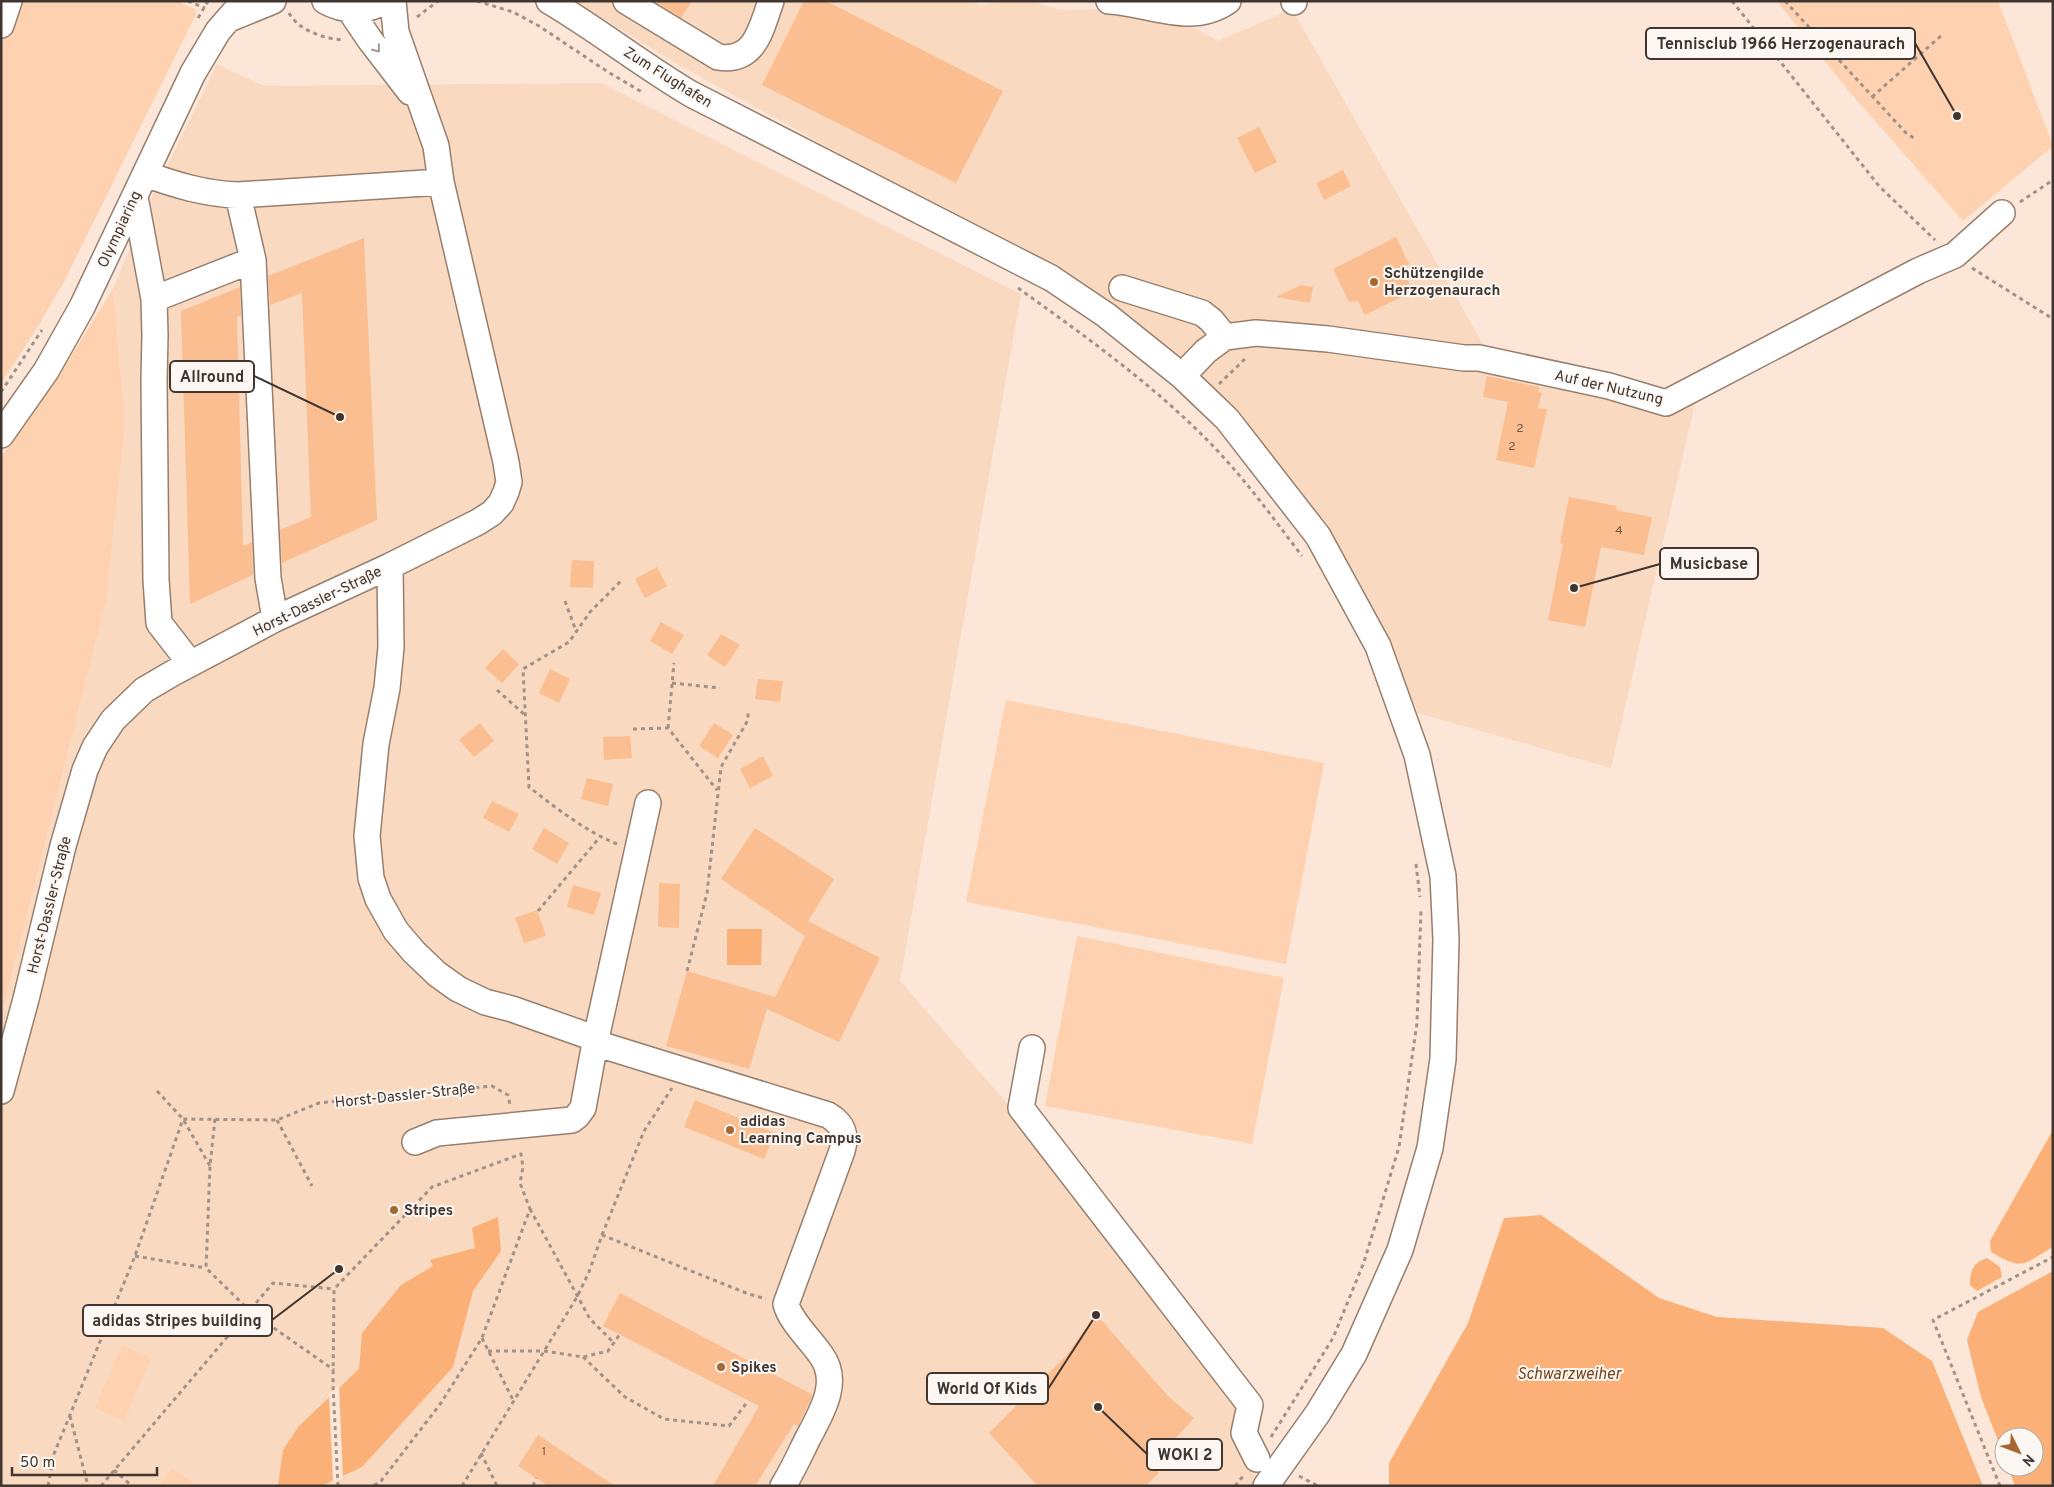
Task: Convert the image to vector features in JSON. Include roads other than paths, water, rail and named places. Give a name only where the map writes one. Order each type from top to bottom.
[{"type":"street","points":[[1,25],[9,1]]},
{"type":"street","name":"Olympiaring","points":[[1,435],[51,363],[82,307],[193,73],[210,43],[236,10],[273,1]]},
{"type":"street","points":[[325,1],[337,7],[349,9],[364,9],[384,1]]},
{"type":"street","points":[[390,566],[478,522],[501,503],[509,482],[459,252],[441,182],[436,146],[396,32],[392,1]]},
{"type":"street","name":"Zum Flughafen","points":[[549,1],[578,18],[671,82],[791,146],[1051,278],[1106,315],[1182,376],[1227,419],[1318,536],[1378,646],[1417,756],[1443,876],[1446,939],[1444,1059],[1430,1148],[1400,1250],[1354,1354],[1318,1412],[1266,1486]]},
{"type":"street","points":[[626,1],[718,57],[730,59],[742,55],[751,47],[761,31],[771,1]]},
{"type":"street","points":[[1109,1],[1184,14],[1208,12],[1228,1]]},
{"type":"street","points":[[349,9],[370,40],[424,110]]},
{"type":"street","points":[[145,174],[198,191],[238,195],[441,182]]},
{"type":"street","points":[[238,195],[253,260],[268,578],[275,619]]},
{"type":"street","points":[[135,197],[154,299],[156,336],[154,381],[156,580],[159,623],[190,663]]},
{"type":"street","name":"Auf der Nutzung","points":[[1182,376],[1206,351],[1225,337],[1256,333],[1328,339],[1464,358],[1479,358],[1609,386],[1666,404],[1918,271],[1955,256],[2002,213]]},
{"type":"street","points":[[154,299],[253,260]]},
{"type":"street","points":[[1122,288],[1202,313],[1211,320],[1225,337]]},
{"type":"street","name":"Horst-Dassler-Straße","points":[[1,1091],[63,846],[85,770],[102,733],[128,703],[144,690],[190,663],[275,619],[390,566],[391,646],[387,688],[376,744],[366,836],[371,878],[378,899],[396,931],[436,974],[458,989],[485,1002],[512,1009],[683,1071],[828,1115],[837,1120],[844,1130],[844,1146],[786,1304],[790,1315],[824,1358],[830,1384],[823,1410],[783,1486]]},
{"type":"street","points":[[415,1142],[437,1133],[572,1120],[583,1108],[648,802]]},
{"type":"street","points":[[1032,1048],[1021,1108],[1250,1405],[1244,1433],[1257,1459]]},
{"type":"water","points":[[727,929],[762,929],[761,965],[727,965]]},
{"type":"water","points":[[2053,1130],[2053,1247],[2028,1262],[2017,1264],[2010,1262],[1991,1252],[1990,1241]]},
{"type":"water","name":"Schwarzweiher","points":[[1541,1215],[1659,1298],[1717,1317],[1883,1328],[1932,1361],[1983,1486],[1389,1486],[1389,1463],[1468,1323],[1504,1218]]},
{"type":"water","points":[[498,1217],[501,1251],[473,1291],[453,1367],[362,1467],[321,1486],[278,1486],[283,1450],[299,1426],[359,1369],[362,1333],[401,1285],[433,1266],[430,1260],[475,1248],[472,1228]]},
{"type":"water","points":[[1987,1258],[2000,1267],[2002,1277],[1977,1291],[1970,1285],[1972,1271],[1978,1262]]},
{"type":"water","points":[[2053,1271],[2053,1486],[2015,1486],[2012,1477],[2044,1477],[2044,1427],[1994,1427],[1994,1430],[1981,1397],[1967,1340],[1978,1312]]},
{"type":"place","name":"Tennisclub 1966 Herzogenaurach","points":[[1957,116]]},
{"type":"place","name":"Schützengilde Herzogenaurach","points":[[1374,282]]},
{"type":"place","name":"Allround","points":[[340,417]]},
{"type":"place","name":"Musicbase","points":[[1574,588]]},
{"type":"place","name":"adidas Learning Campus","points":[[730,1130]]},
{"type":"place","name":"Stripes","points":[[394,1210]]},
{"type":"place","name":"adidas Stripes building","points":[[339,1269]]},
{"type":"place","name":"World Of Kids","points":[[1096,1315]]},
{"type":"place","name":"Spikes","points":[[721,1367]]},
{"type":"place","name":"WOKI 2","points":[[1098,1407]]}]
